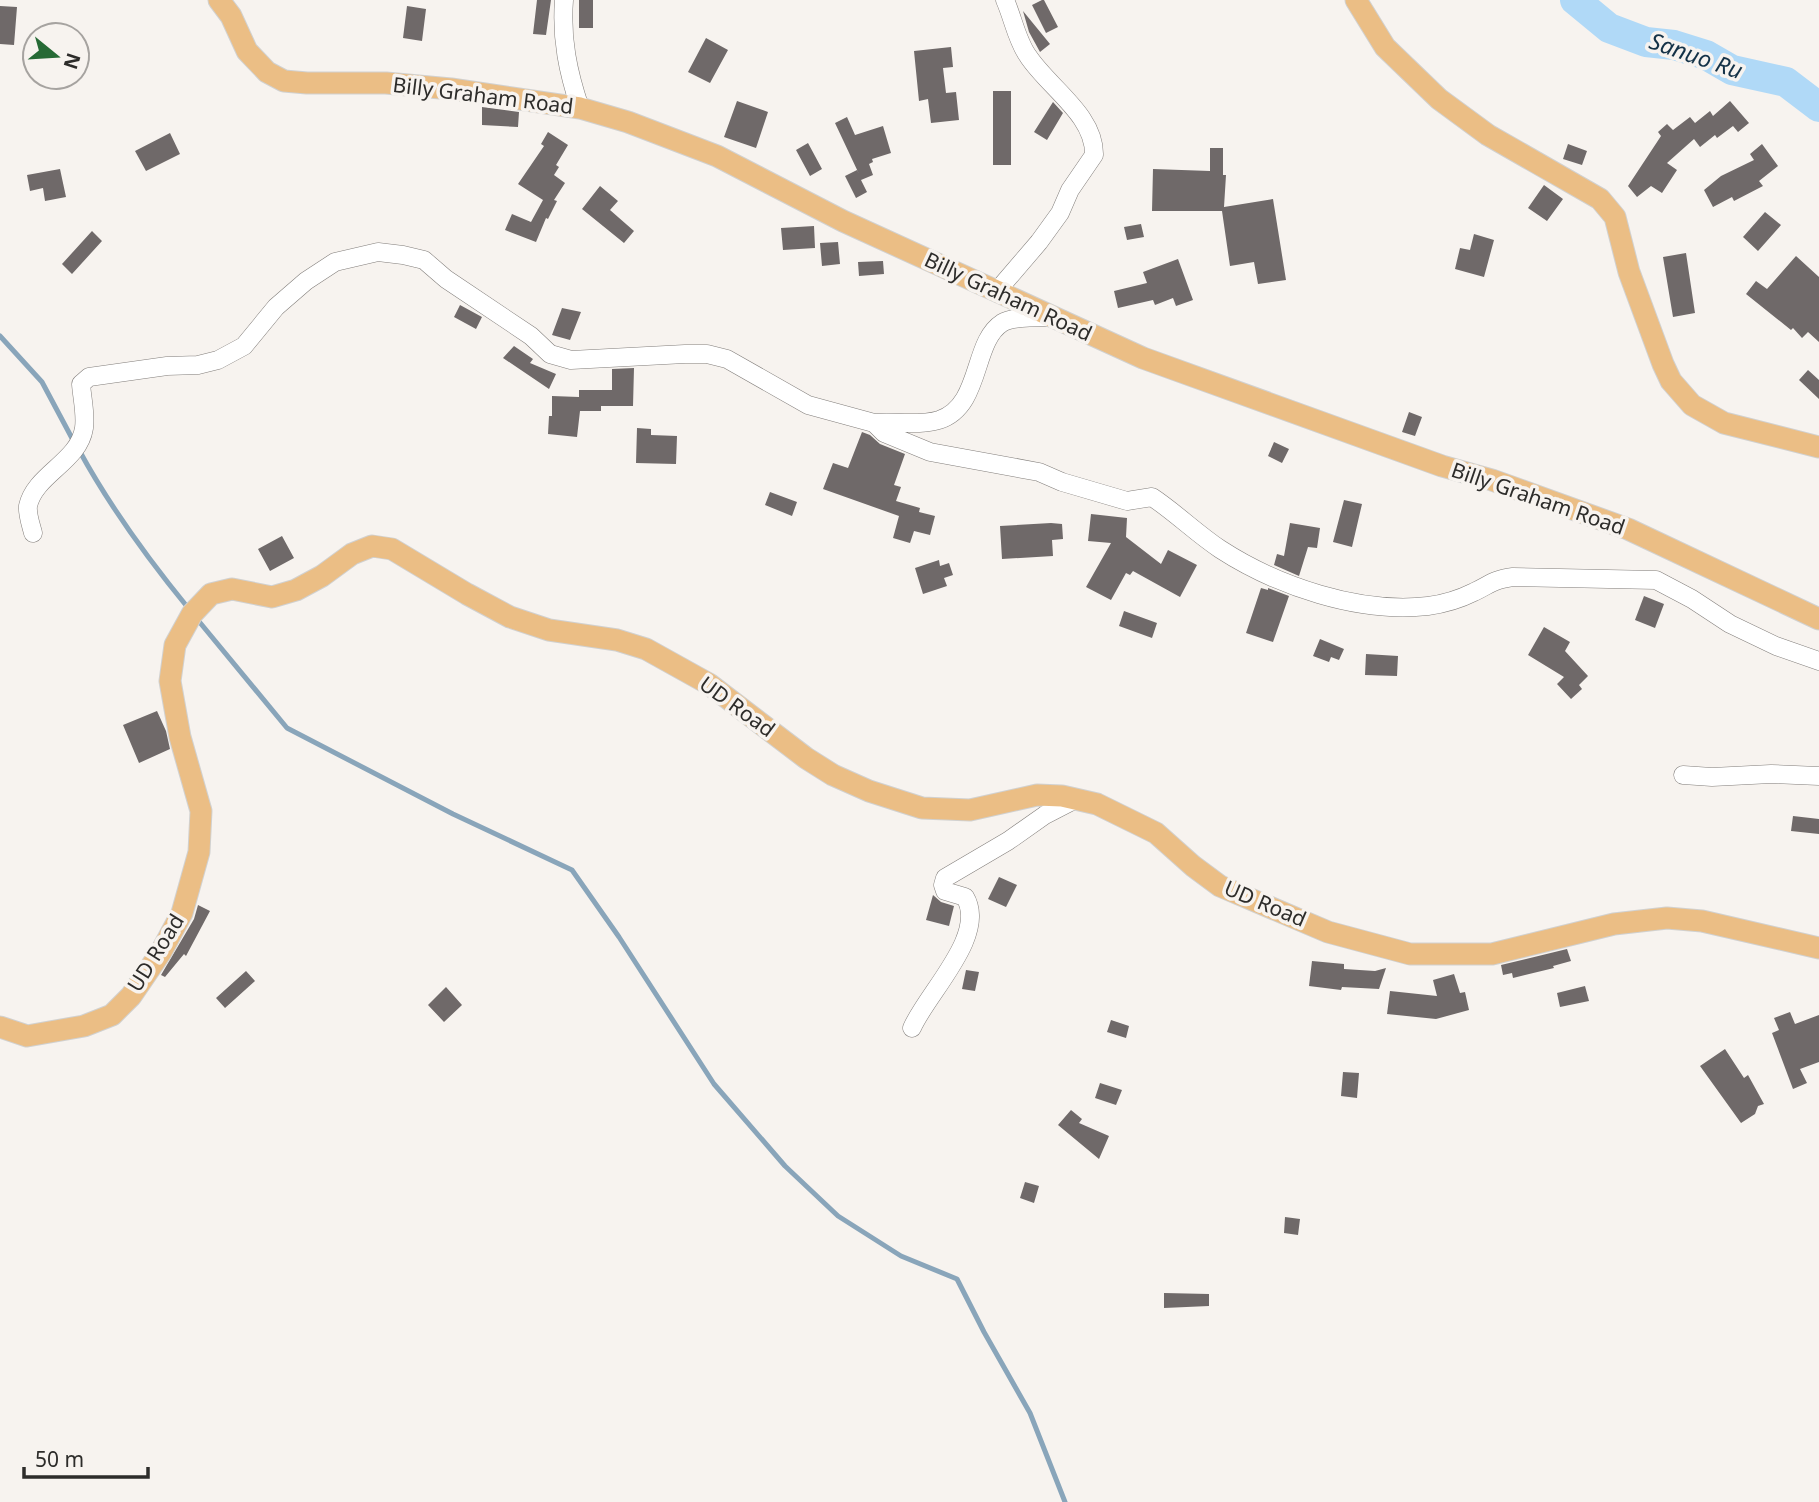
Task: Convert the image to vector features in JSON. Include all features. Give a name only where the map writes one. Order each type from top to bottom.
[{"type":"main road","name":"Billy Graham Road","points":[[219,0],[231,16],[247,51],[267,72],[284,81],[417,85],[580,108],[628,122],[717,156],[843,221],[1143,358],[1442,466],[1536,494],[1628,529],[1819,620]]},
{"type":"main road","points":[[1356,0],[1385,47],[1439,99],[1488,135],[1594,195],[1615,217],[1629,272],[1663,364],[1671,381],[1692,405],[1724,423],[1819,447]]},
{"type":"main road","name":"UD Road","points":[[0,1027],[27,1035],[84,1026],[112,1015],[131,996],[161,952],[182,913],[199,852],[201,811],[180,737],[170,681],[175,645],[192,614],[211,594],[232,589],[272,597],[296,590],[322,576],[352,554],[372,546],[392,549],[510,617],[549,630],[617,640],[646,649],[709,684],[824,769],[892,799],[922,808],[970,810],[1037,795],[1062,796],[1097,804],[1156,833],[1220,886],[1328,932],[1410,954],[1492,954],[1614,924],[1667,918],[1702,921],[1819,948]]},
{"type":"street","points":[[564,0],[567,70],[580,108]]},
{"type":"street","points":[[997,291],[1060,213],[1074,183],[1094,155],[1092,139],[1081,116],[1053,88],[1026,54],[1006,0]]},
{"type":"street","points":[[33,533],[27,509],[33,493],[71,453],[81,437],[84,427],[81,384],[89,377],[167,366],[198,365],[218,360],[244,346],[256,335],[276,307],[306,281],[335,262],[378,252],[424,260],[446,279],[521,329],[551,354],[570,360],[707,354],[727,359],[808,405],[874,423],[940,419],[959,406],[978,372],[985,346],[1003,321],[1053,317]]},
{"type":"street","points":[[874,423],[884,433],[930,452],[1039,472],[1062,482],[1127,501],[1152,497],[1217,547],[1248,566],[1328,597],[1362,604],[1428,606],[1475,592],[1493,580],[1656,580],[1730,624],[1776,646],[1819,661]]},
{"type":"street","points":[[1683,775],[1819,776]]},
{"type":"street","points":[[912,1028],[964,945],[971,919],[971,906],[965,897],[945,891],[945,878],[1008,841],[1045,815],[1076,799]]},
{"type":"building","points":[[537,0],[551,0],[546,35],[533,34]]},
{"type":"building","points":[[579,0],[593,0],[593,28],[579,28]]},
{"type":"building","points":[[1042,0],[1058,27],[1046,33],[1032,5]]},
{"type":"building","points":[[0,6],[17,7],[14,45],[0,44]]},
{"type":"building","points":[[407,6],[426,9],[422,41],[403,38]]},
{"type":"building","points":[[1023,11],[1050,44],[1040,52],[1029,32]]},
{"type":"building","points":[[706,38],[728,50],[710,83],[688,72]]},
{"type":"building","points":[[951,47],[953,67],[943,68],[946,93],[956,92],[959,120],[931,123],[928,99],[919,101],[914,51]]},
{"type":"building","points":[[993,91],[1011,91],[1011,165],[993,165]]},
{"type":"building","points":[[737,101],[768,112],[756,148],[724,137]]},
{"type":"building","points":[[1730,101],[1749,123],[1738,132],[1733,126],[1700,147],[1694,139],[1667,163],[1677,170],[1662,193],[1651,186],[1637,197],[1628,186],[1661,136],[1658,132],[1667,124],[1673,130],[1690,117],[1695,123],[1710,111],[1713,116]]},
{"type":"building","points":[[1053,102],[1063,113],[1047,140],[1034,132]]},
{"type":"building","points":[[482,107],[519,112],[518,127],[482,125]]},
{"type":"building","points":[[847,117],[855,135],[883,126],[891,153],[872,159],[873,162],[869,164],[873,175],[861,180],[867,192],[856,198],[845,176],[857,170],[859,174],[835,123]]},
{"type":"building","points":[[548,132],[568,145],[556,165],[559,167],[554,175],[565,183],[554,200],[557,201],[536,242],[505,230],[512,214],[531,222],[543,200],[518,184],[544,146],[541,144]]},
{"type":"building","points":[[170,133],[180,154],[146,171],[135,151]]},
{"type":"building","points":[[808,143],[822,169],[810,176],[796,150]]},
{"type":"building","points":[[1568,144],[1587,151],[1582,165],[1563,159]]},
{"type":"building","points":[[1762,144],[1778,166],[1759,181],[1763,186],[1734,201],[1732,197],[1713,207],[1704,190],[1721,176],[1754,160],[1750,154]]},
{"type":"building","points":[[1210,148],[1223,148],[1223,175],[1226,175],[1224,207],[1273,199],[1286,280],[1258,284],[1254,262],[1230,266],[1222,211],[1152,211],[1153,169],[1210,171]]},
{"type":"building","points":[[60,169],[66,197],[45,201],[43,188],[30,191],[27,175]]},
{"type":"building","points":[[1544,185],[1563,199],[1547,221],[1528,208]]},
{"type":"building","points":[[600,186],[618,201],[610,210],[634,231],[624,243],[582,209]]},
{"type":"building","points":[[1765,212],[1781,225],[1758,251],[1743,237]]},
{"type":"building","points":[[1141,224],[1144,237],[1127,240],[1124,227]]},
{"type":"building","points":[[814,226],[815,248],[783,250],[781,228]]},
{"type":"building","points":[[92,231],[102,241],[72,274],[62,264]]},
{"type":"building","points":[[1474,234],[1494,240],[1484,277],[1455,269],[1460,248],[1470,250]]},
{"type":"building","points":[[838,242],[840,264],[822,266],[820,243]]},
{"type":"building","points":[[1686,253],[1695,313],[1673,317],[1663,257]]},
{"type":"building","points":[[1796,256],[1819,277],[1819,342],[1808,332],[1802,338],[1793,328],[1791,330],[1746,294],[1756,281],[1767,289]]},
{"type":"building","points":[[1178,259],[1193,300],[1176,306],[1173,298],[1155,305],[1153,300],[1118,308],[1114,291],[1147,283],[1143,272]]},
{"type":"building","points":[[883,261],[884,274],[859,276],[858,262]]},
{"type":"building","points":[[460,305],[482,317],[476,329],[454,317]]},
{"type":"building","points":[[562,308],[581,312],[570,340],[552,335]]},
{"type":"building","points":[[514,346],[533,359],[530,363],[556,374],[549,389],[503,358]]},
{"type":"building","points":[[634,368],[633,406],[601,406],[601,411],[580,411],[577,437],[548,434],[552,396],[579,397],[579,390],[612,390],[612,369]]},
{"type":"building","points":[[1808,370],[1819,380],[1819,399],[1799,380]]},
{"type":"building","points":[[1409,412],[1422,417],[1415,436],[1402,432]]},
{"type":"building","points":[[637,428],[651,429],[651,435],[677,436],[676,464],[636,463]]},
{"type":"building","points":[[862,432],[880,444],[905,454],[894,485],[901,487],[896,501],[935,516],[930,535],[914,531],[910,543],[893,538],[899,516],[823,489],[833,463],[848,468]]},
{"type":"building","points":[[1274,442],[1289,449],[1282,463],[1268,456]]},
{"type":"building","points":[[770,492],[797,502],[792,516],[765,505]]},
{"type":"building","points":[[1344,500],[1362,504],[1352,547],[1333,542]]},
{"type":"building","points":[[1091,514],[1127,518],[1126,537],[1161,564],[1168,550],[1197,565],[1180,597],[1133,571],[1130,575],[1126,573],[1111,600],[1086,587],[1111,543],[1088,541]]},
{"type":"building","points":[[1290,523],[1320,528],[1317,548],[1308,547],[1299,576],[1274,565],[1277,554],[1284,556]]},
{"type":"building","points":[[1062,524],[1063,539],[1052,540],[1053,556],[1002,559],[1000,526]]},
{"type":"building","points":[[282,536],[294,558],[270,571],[258,549]]},
{"type":"building","points":[[939,560],[940,566],[949,563],[953,575],[944,578],[947,586],[923,594],[915,568]]},
{"type":"building","points":[[1261,588],[1289,596],[1273,642],[1246,633]]},
{"type":"building","points":[[1644,596],[1664,604],[1655,628],[1635,620]]},
{"type":"building","points":[[1124,611],[1157,623],[1152,638],[1119,626]]},
{"type":"building","points":[[1544,627],[1570,642],[1565,651],[1588,676],[1579,685],[1582,689],[1571,699],[1557,684],[1564,677],[1528,655]]},
{"type":"building","points":[[1320,639],[1344,649],[1339,660],[1331,657],[1329,662],[1313,656]]},
{"type":"building","points":[[1366,654],[1398,656],[1397,676],[1365,675]]},
{"type":"building","points":[[157,711],[170,749],[139,763],[123,725]]},
{"type":"building","points":[[1793,816],[1819,819],[1819,834],[1791,831]]},
{"type":"building","points":[[999,877],[1017,885],[1006,907],[988,899]]},
{"type":"building","points":[[933,895],[941,902],[954,906],[949,926],[926,920]]},
{"type":"building","points":[[198,905],[210,911],[186,956],[184,954],[165,977],[161,975],[194,919]]},
{"type":"building","points":[[1567,949],[1571,961],[1553,966],[1554,968],[1513,978],[1512,973],[1503,975],[1501,965]]},
{"type":"building","points":[[1312,961],[1344,964],[1344,969],[1375,971],[1386,968],[1379,989],[1342,987],[1341,990],[1309,986]]},
{"type":"building","points":[[966,970],[979,972],[975,991],[962,989]]},
{"type":"building","points":[[246,971],[255,981],[225,1008],[216,998]]},
{"type":"building","points":[[1454,974],[1460,993],[1465,992],[1469,1010],[1436,1019],[1387,1014],[1390,991],[1437,996],[1433,980]]},
{"type":"building","points":[[1585,986],[1589,1001],[1560,1007],[1557,993]]},
{"type":"building","points":[[446,987],[462,1005],[444,1022],[428,1005]]},
{"type":"building","points":[[1790,1012],[1795,1024],[1819,1015],[1819,1062],[1800,1069],[1807,1083],[1793,1089],[1772,1033],[1779,1030],[1774,1018]]},
{"type":"building","points":[[1111,1020],[1129,1026],[1126,1038],[1107,1032]]},
{"type":"building","points":[[1725,1049],[1744,1078],[1748,1075],[1764,1104],[1758,1106],[1755,1114],[1741,1123],[1700,1066]]},
{"type":"building","points":[[1343,1072],[1359,1073],[1357,1098],[1341,1096]]},
{"type":"building","points":[[1100,1083],[1122,1090],[1116,1105],[1095,1098]]},
{"type":"building","points":[[1071,1110],[1082,1119],[1079,1123],[1109,1136],[1099,1159],[1058,1125]]},
{"type":"building","points":[[1025,1182],[1039,1186],[1034,1203],[1020,1198]]},
{"type":"building","points":[[1285,1217],[1300,1219],[1298,1235],[1284,1233]]},
{"type":"building","points":[[1164,1293],[1209,1294],[1209,1306],[1164,1308]]},
{"type":"waterway","name":"Sanuo Ru","points":[[1575,0],[1609,28],[1646,42],[1674,45],[1706,55],[1732,70],[1786,82],[1819,107]]},
{"type":"waterway","points":[[0,336],[42,382],[74,442]]},
{"type":"waterway","points":[[79,450],[130,532],[189,609]]},
{"type":"waterway","points":[[197,619],[287,728],[453,814],[572,870],[619,937],[714,1084],[785,1166],[838,1216],[901,1256],[957,1279],[1030,1413],[1065,1502]]}]
